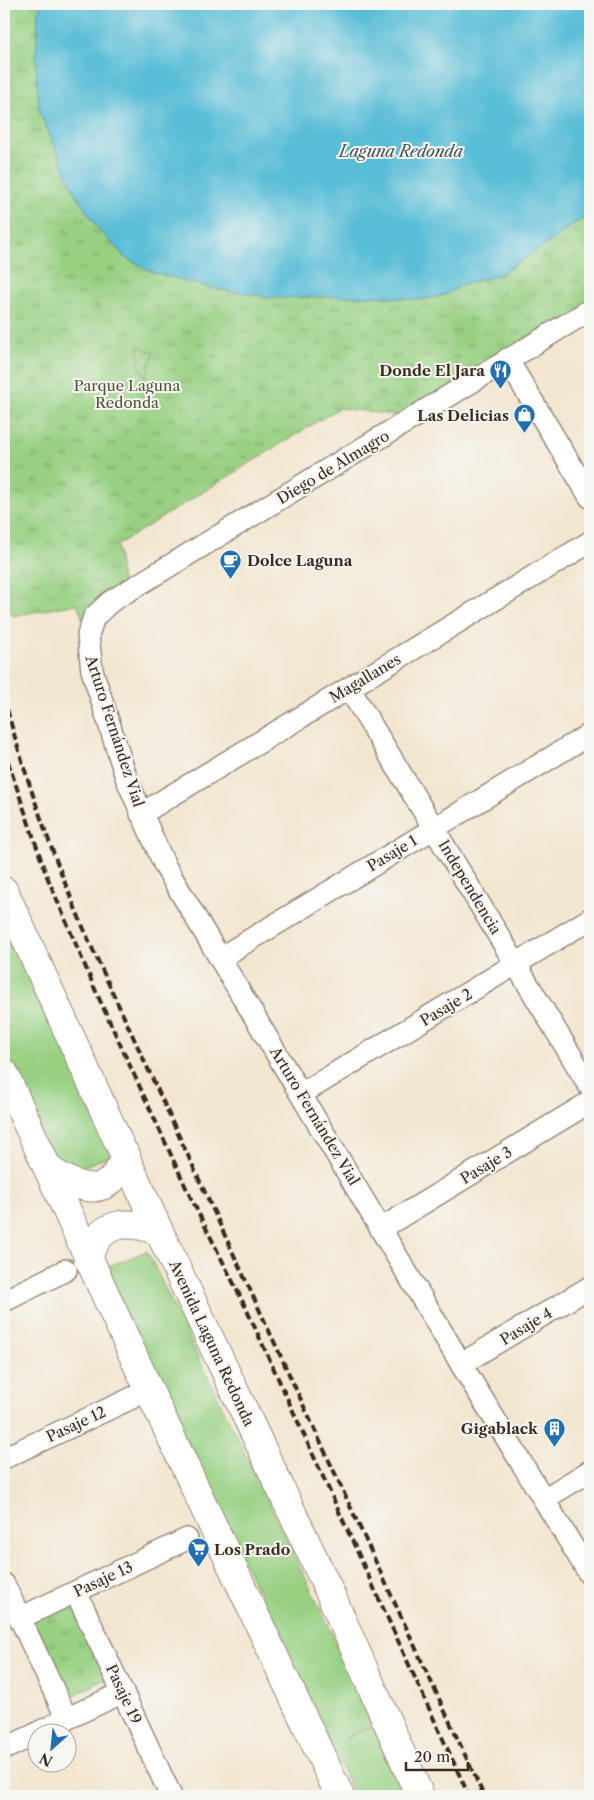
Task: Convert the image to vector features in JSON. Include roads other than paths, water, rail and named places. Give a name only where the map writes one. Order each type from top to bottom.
[{"type":"main road","name":"Avenida Laguna Redonda","points":[[4,890],[159,1231],[330,1593],[420,1796]]},
{"type":"main road","points":[[5,1079],[48,1169],[77,1265],[149,1390],[340,1796]]},
{"type":"main road","points":[[48,1169],[77,1186],[98,1188],[115,1177],[126,1156]]},
{"type":"main road","points":[[77,1265],[98,1238],[109,1228],[117,1225],[142,1224],[159,1231]]},
{"type":"street","name":"Diego de Almagro","points":[[88,635],[94,618],[110,602],[590,310]]},
{"type":"street","points":[[507,359],[590,497]]},
{"type":"street","name":"Magallanes","points":[[141,814],[590,542]]},
{"type":"street","name":"Arturo Fernández Vial","points":[[88,635],[92,670],[127,780],[166,866],[461,1364],[590,1575]]},
{"type":"street","name":"Independencia","points":[[349,688],[590,1087]]},
{"type":"street","name":"Pasaje 1","points":[[220,958],[590,734]]},
{"type":"street","name":"Pasaje 2","points":[[302,1094],[590,919]]},
{"type":"street","name":"Pasaje 3","points":[[382,1228],[590,1102]]},
{"type":"street","points":[[4,1300],[77,1265]]},
{"type":"street","name":"Pasaje 4","points":[[461,1364],[590,1287]]},
{"type":"street","name":"Pasaje 12","points":[[4,1458],[149,1390]]},
{"type":"street","points":[[544,1499],[590,1471]]},
{"type":"street","name":"Pasaje 13","points":[[20,1618],[187,1539]]},
{"type":"street","points":[[4,1584],[67,1719]]},
{"type":"street","name":"Pasaje 19","points":[[76,1592],[171,1796]]},
{"type":"street","points":[[61,1722],[123,1692]]},
{"type":"street","points":[[4,1749],[28,1738]]},
{"type":"water","name":"Laguna Redonda","points":[[41,4],[590,4],[590,216],[571,225],[553,240],[499,275],[465,283],[447,294],[423,300],[375,296],[264,298],[259,295],[220,290],[155,273],[127,259],[99,230],[76,195],[39,110],[36,64],[38,13]]},
{"type":"railway","points":[[4,698],[44,826],[93,950],[484,1796]]},
{"type":"railway","points":[[4,750],[46,874],[97,994],[189,1194],[245,1306],[469,1796]]},
{"type":"place","name":"Donde El Jara","points":[[501,389]]},
{"type":"place","name":"Las Delicias","points":[[525,434]]},
{"type":"place","name":"Dolce Laguna","points":[[231,579]]},
{"type":"place","name":"Gigablack","points":[[554,1447]]},
{"type":"place","name":"Los Prado","points":[[198,1568]]},
{"type":"park label","name":"Parque Laguna Redonda","points":[[127,394]]}]
